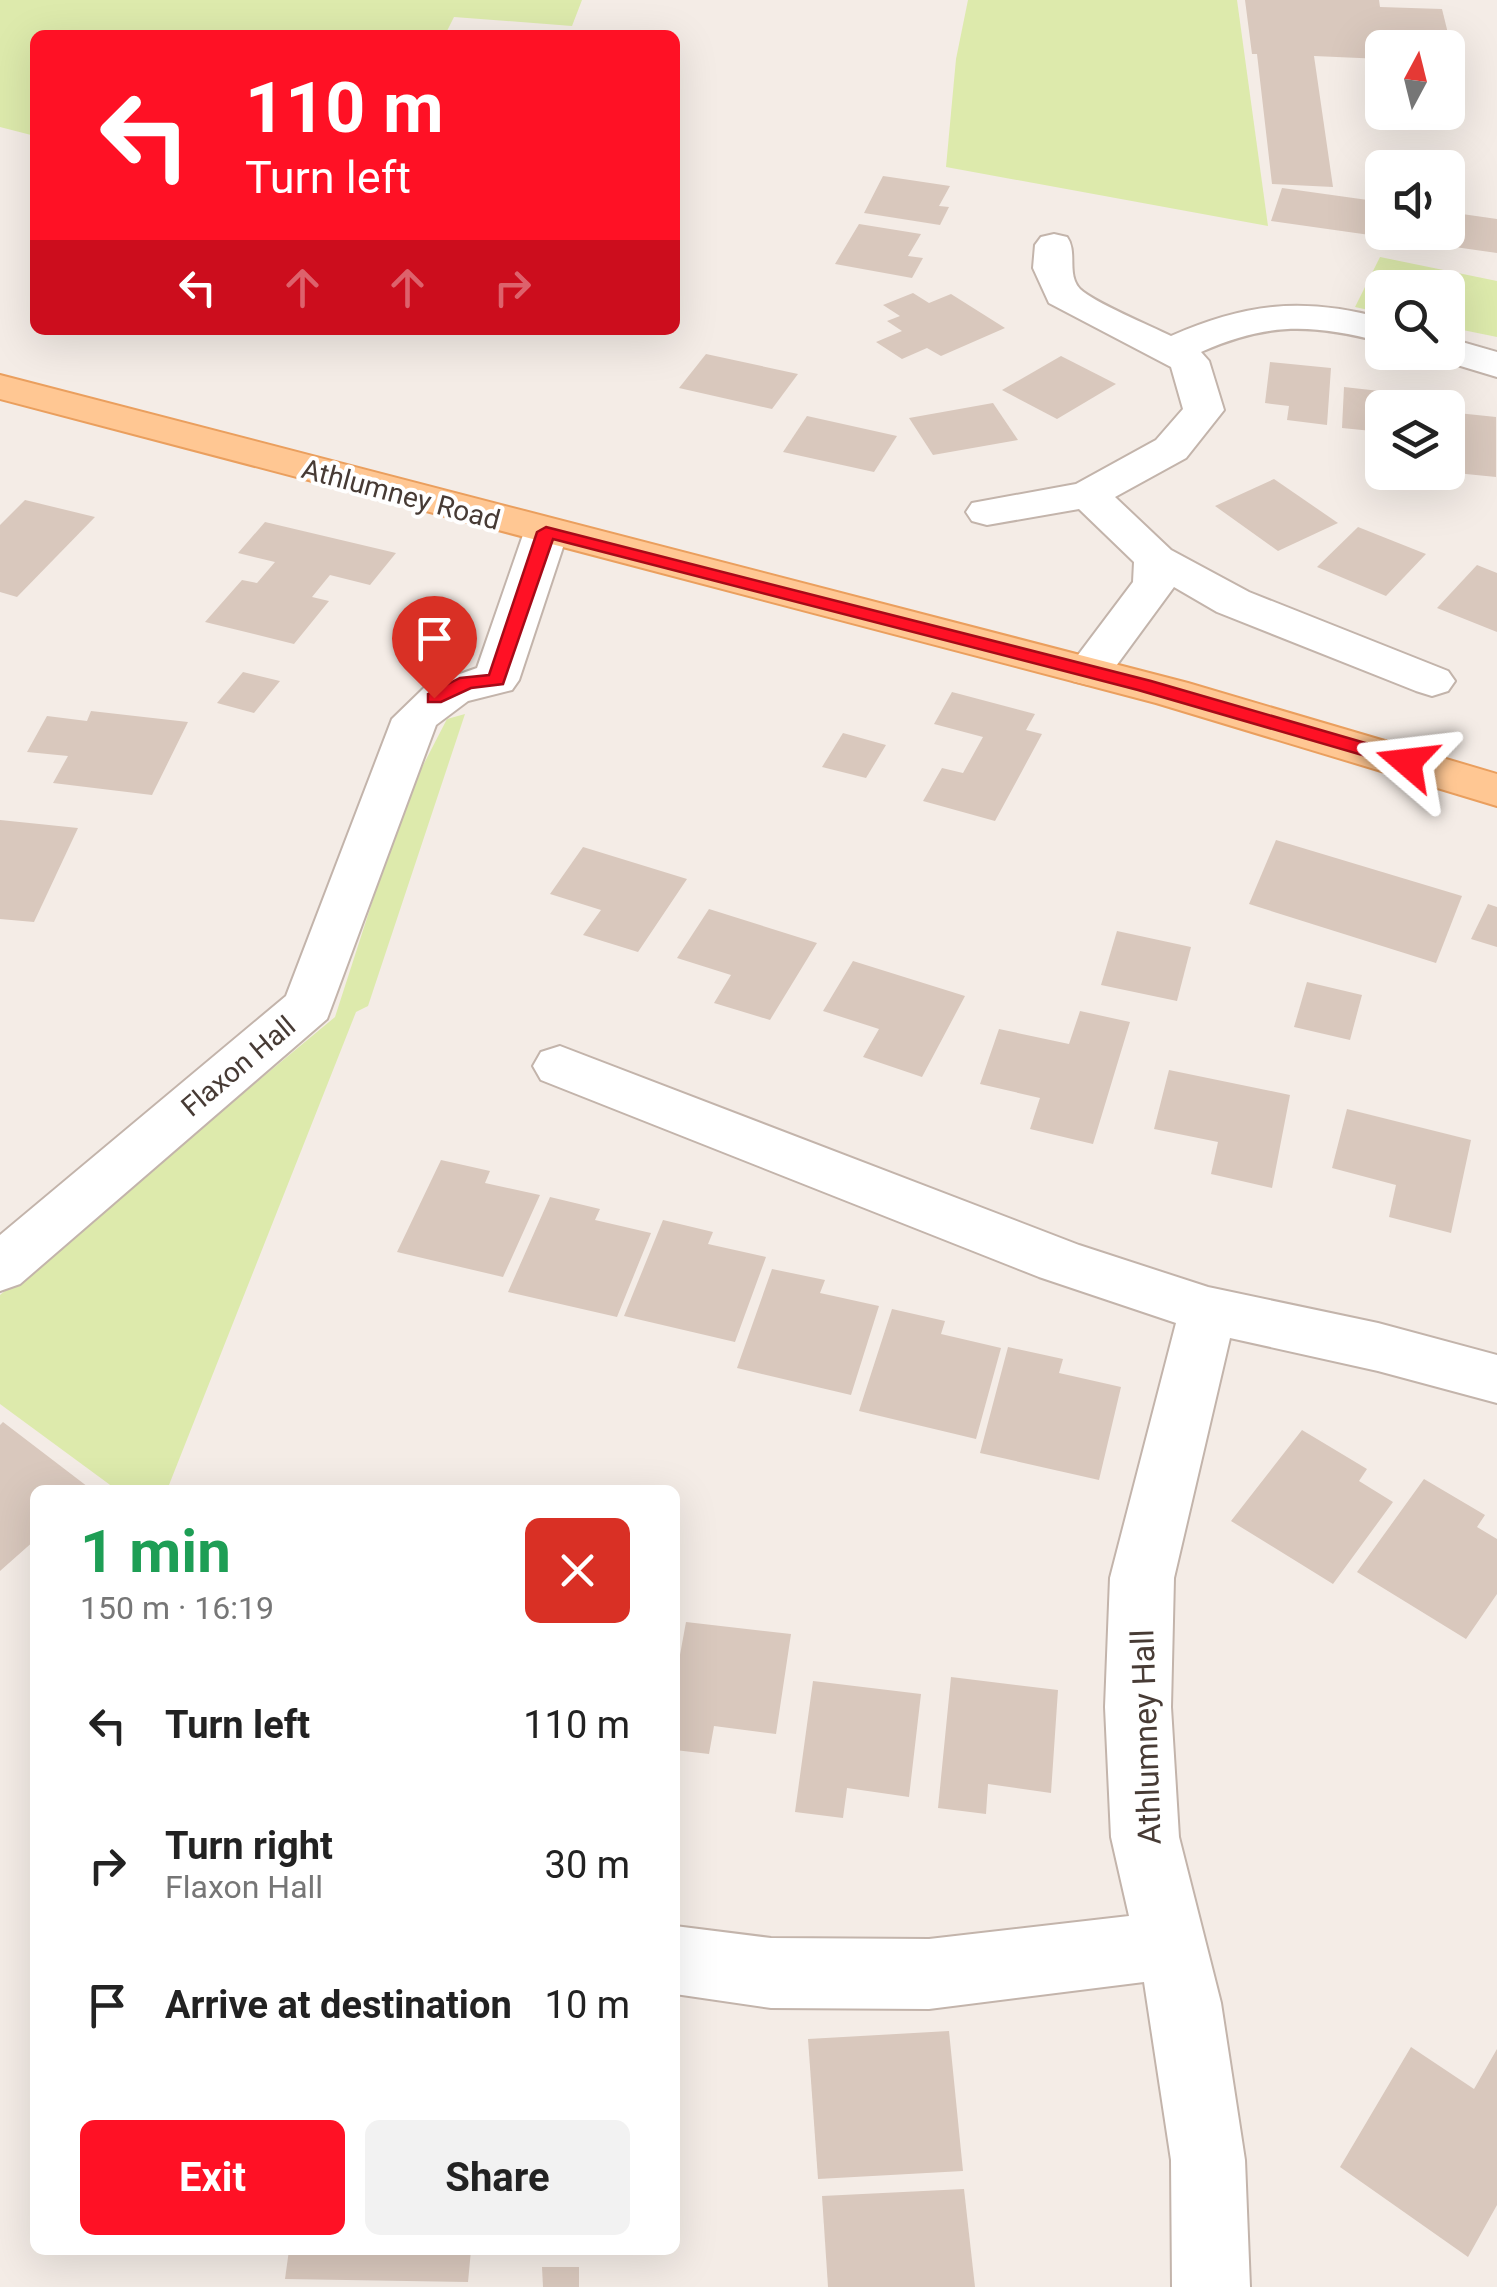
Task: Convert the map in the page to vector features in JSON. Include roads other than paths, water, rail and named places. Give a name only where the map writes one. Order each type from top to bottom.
[{"type":"main road","name":"Athlumney Road","points":[[0,387],[1088,671],[1497,790]]},
{"type":"street","points":[[988,512],[1088,495],[1171,450],[1204,410],[1189,361],[1063,294],[1052,268],[1054,245]]},
{"type":"street","points":[[1170,351],[1230,323],[1294,314],[1365,324]]},
{"type":"street","points":[[1465,355],[1497,365]]},
{"type":"street","points":[[1088,495],[1156,560],[1234,602],[1432,681]]},
{"type":"street","name":"Flaxon Hall","points":[[0,1268],[308,1006],[415,719],[434,698],[467,683],[496,680],[546,532]]},
{"type":"street","points":[[1088,671],[1154,583],[1156,560]]},
{"type":"street","points":[[560,1066],[1059,1261],[1208,1310],[1378,1347],[1497,1379]]},
{"type":"street","name":"Athlumney Hall","points":[[1208,1310],[1142,1578],[1138,1707],[1145,1838],[1185,2003],[1208,2160],[1211,2287]]},
{"type":"street","points":[[680,1961],[771,1973],[929,1974],[1170,1945]]}]
